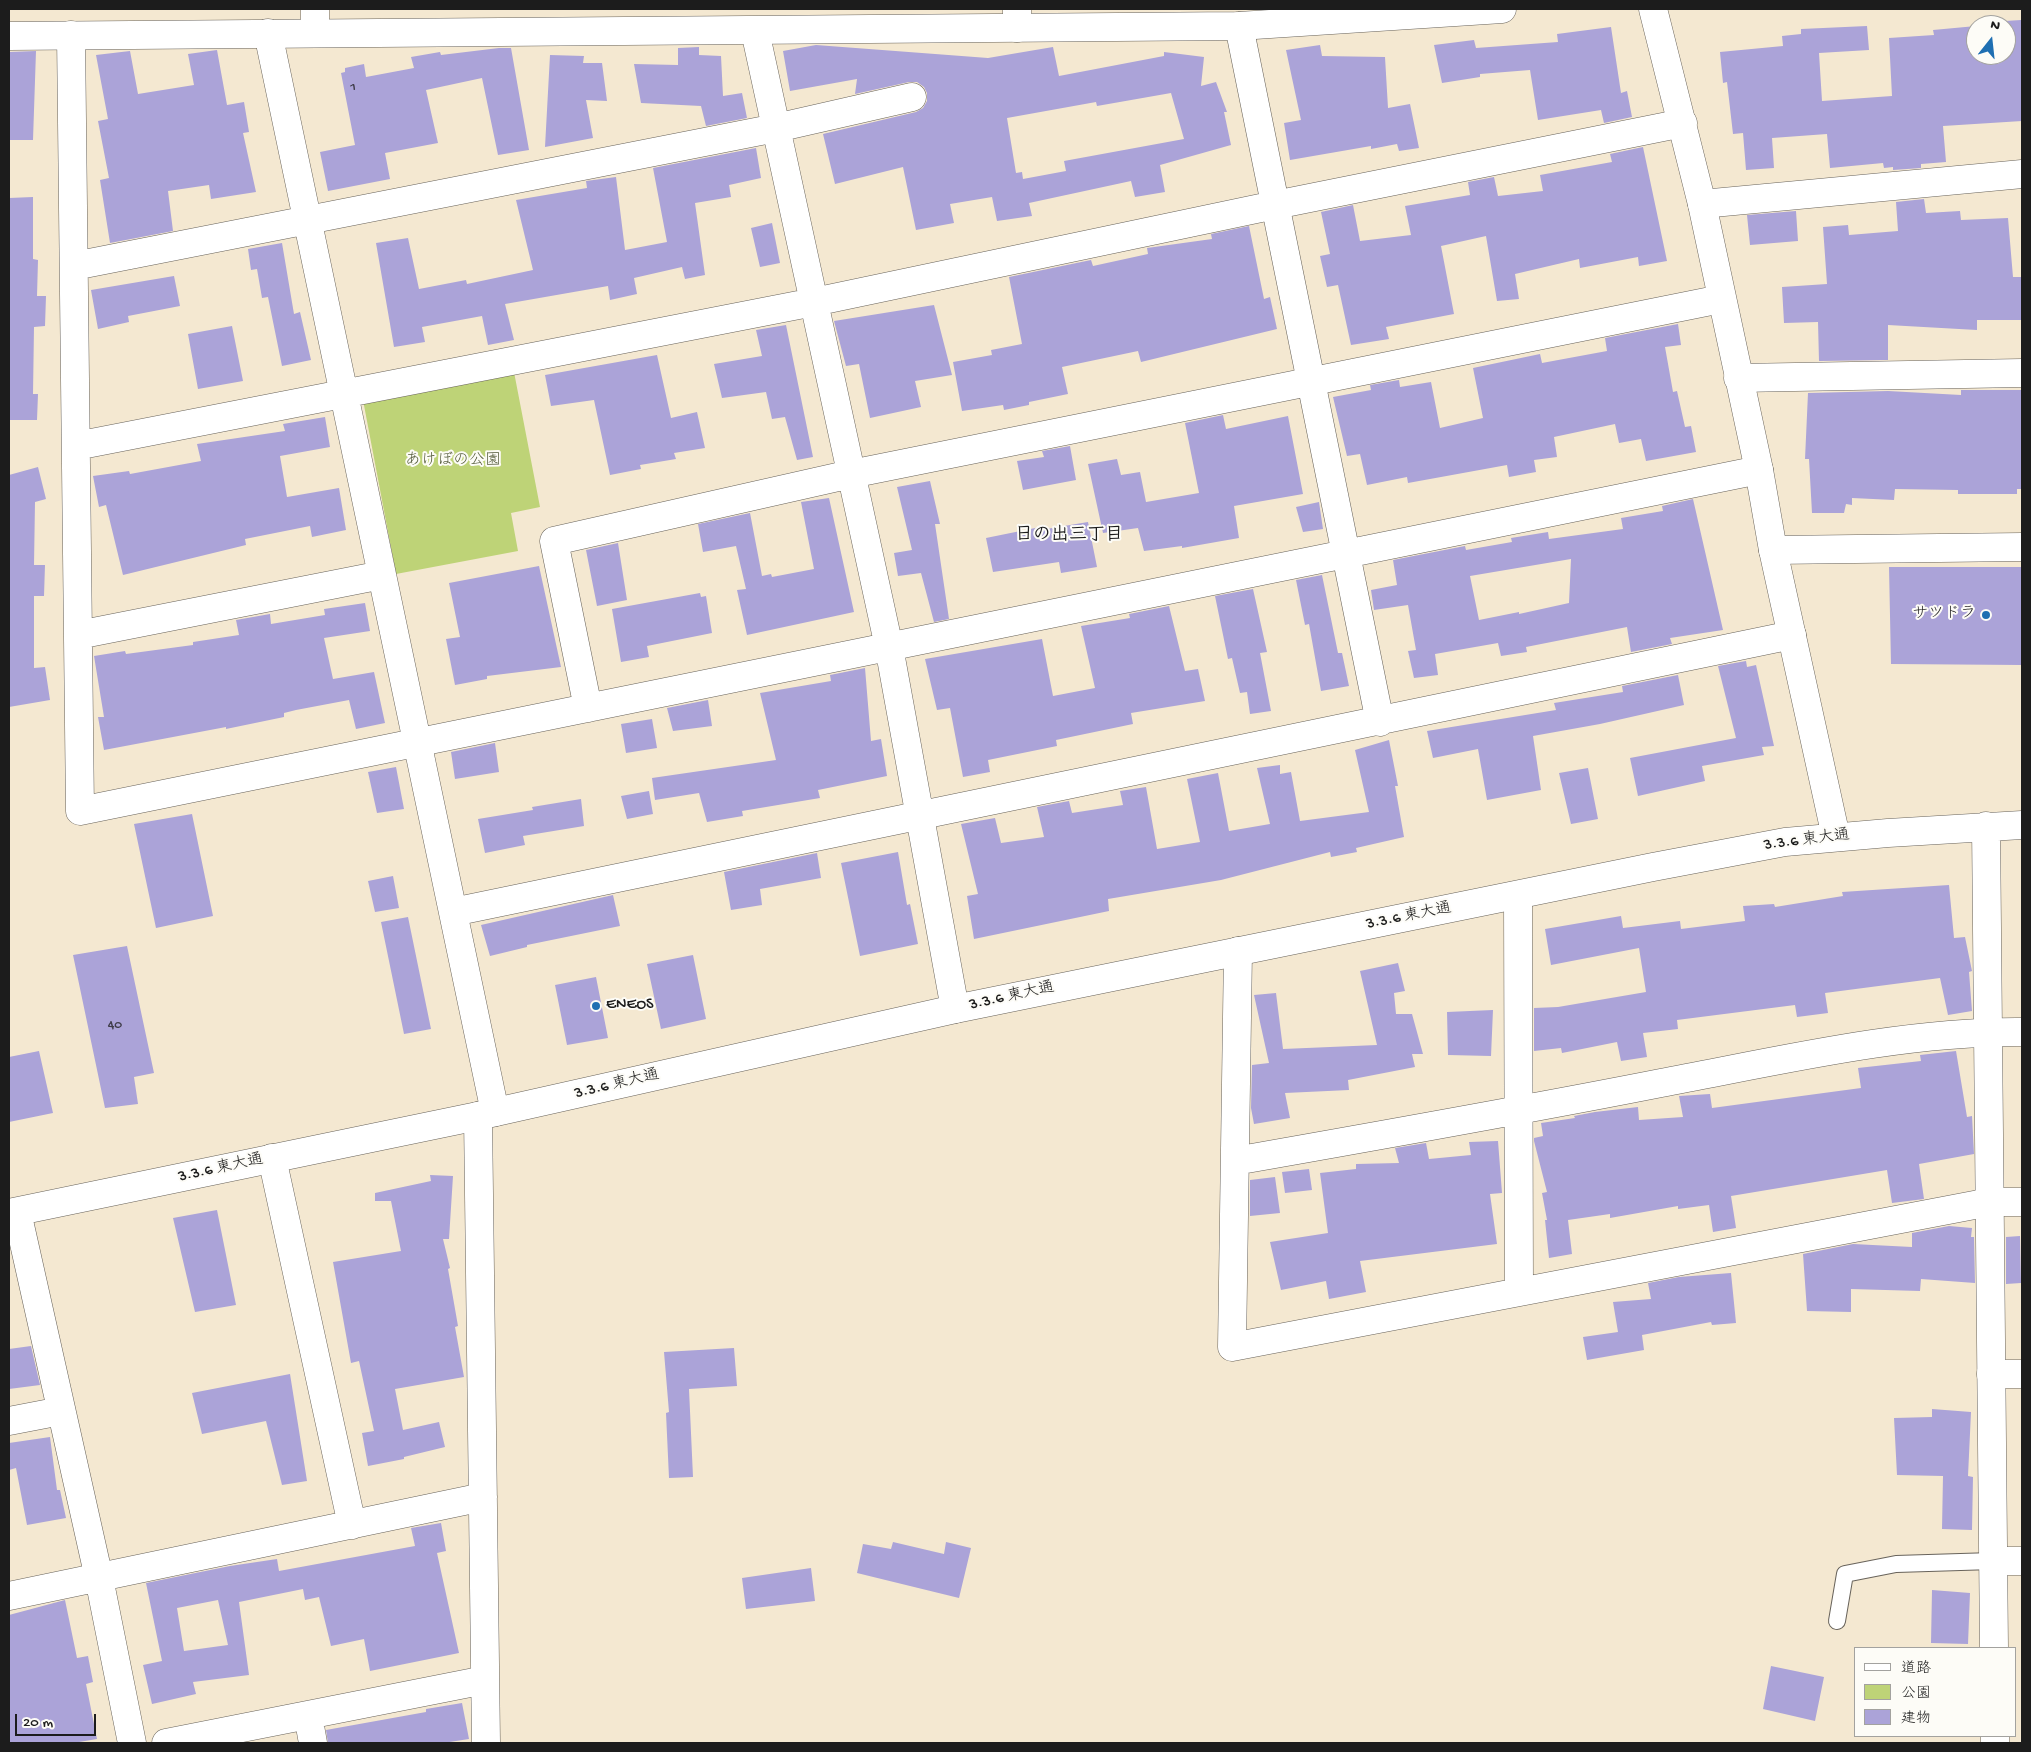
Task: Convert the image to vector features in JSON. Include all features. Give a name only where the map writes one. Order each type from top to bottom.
[{"type":"street","points":[[9,36],[268,33],[315,21],[755,31],[1017,18],[1238,26],[1296,16],[1502,9]]},
{"type":"street","points":[[1654,9],[1702,204],[1759,470],[1773,550],[1836,837]]},
{"type":"street","points":[[1238,26],[1380,722]]},
{"type":"street","points":[[755,31],[889,647],[955,1009]]},
{"type":"street","points":[[268,33],[453,912],[486,1114],[483,1497],[486,1743]]},
{"type":"street","points":[[71,36],[80,811],[1759,470]]},
{"type":"street","points":[[74,266],[308,222],[776,128],[912,97]]},
{"type":"street","points":[[76,446],[814,302],[1275,205],[1683,123]]},
{"type":"street","points":[[1702,204],[2022,174]]},
{"type":"street","points":[[588,708],[554,542],[852,474],[1721,299]]},
{"type":"street","points":[[1738,378],[2022,373]]},
{"type":"street","points":[[1773,550],[2022,548]]},
{"type":"street","points":[[78,635],[382,575]]},
{"type":"street","points":[[453,912],[1380,722],[1792,635]]},
{"type":"street","name":"3.3.6 東大通","points":[[13,1212],[486,1114],[955,1009],[1775,844],[1836,837],[2022,825]]},
{"type":"street","points":[[1986,826],[1994,1647]]},
{"type":"street","points":[[1518,896],[1519,1292]]},
{"type":"street","points":[[1238,951],[1232,1346],[1990,1202],[2022,1202]]},
{"type":"street","points":[[1235,1161],[1520,1111],[1846,1048],[1988,1032],[2022,1032]]},
{"type":"street","points":[[272,1158],[352,1525]]},
{"type":"street","points":[[13,1212],[99,1578],[132,1743]]},
{"type":"street","points":[[1991,1374],[2022,1374]]},
{"type":"street","points":[[9,1421],[61,1410]]},
{"type":"street","points":[[9,1596],[483,1497]]},
{"type":"street","points":[[1994,1561],[2022,1561]]},
{"type":"street","points":[[166,1743],[485,1680]]},
{"type":"street","points":[[308,1715],[313,1743]]},
{"type":"lane","points":[[1837,1621],[1845,1574],[1896,1564],[1994,1561]]},
{"type":"green space","name":"あけぼの公園","points":[[514,372],[540,507],[511,513],[518,551],[396,574],[363,400]]},
{"type":"building","points":[[2016,20],[2021,20],[2022,121],[1943,126],[1946,162],[1921,164],[1921,168],[1893,170],[1893,167],[1884,168],[1883,163],[1830,168],[1827,134],[1772,138],[1774,168],[1746,170],[1743,133],[1733,134],[1727,82],[1723,83],[1720,52],[1783,46],[1782,36],[1801,34],[1801,29],[1867,26],[1869,50],[1819,53],[1822,101],[1892,96],[1889,38],[1934,35],[1933,30],[1966,27],[1966,65],[2016,65]]},
{"type":"building","points":[[1611,27],[1621,93],[1627,91],[1632,117],[1604,123],[1601,110],[1538,120],[1530,70],[1480,74],[1480,77],[1442,83],[1434,45],[1474,40],[1476,48],[1558,42],[1557,34]]},
{"type":"building","points":[[816,45],[988,58],[1053,47],[1059,76],[1164,56],[1164,52],[1204,57],[1201,86],[1216,82],[1227,112],[1224,112],[1231,145],[1160,165],[1165,192],[1135,197],[1131,181],[1029,203],[1032,216],[997,221],[992,197],[950,204],[954,223],[916,230],[903,167],[835,184],[823,134],[916,112],[923,108],[927,101],[927,93],[924,87],[917,82],[909,82],[855,94],[857,79],[790,91],[783,51]],"holes":[[[1171,93],[1184,139],[1064,161],[1066,171],[1023,179],[1022,172],[1016,173],[1007,118],[1096,102],[1097,106]]]},
{"type":"building","points":[[1320,45],[1322,56],[1385,57],[1388,108],[1410,104],[1419,148],[1399,151],[1397,144],[1371,149],[1371,146],[1290,160],[1284,123],[1301,120],[1286,50]]},
{"type":"building","points":[[699,47],[699,55],[721,56],[723,96],[742,93],[747,118],[706,126],[701,106],[641,103],[634,64],[678,65],[678,48]]},
{"type":"building","points":[[511,48],[529,150],[498,155],[482,78],[426,90],[438,143],[385,153],[390,179],[328,191],[320,152],[355,145],[341,73],[345,72],[345,68],[364,64],[366,77],[414,68],[411,57],[440,52],[441,55]]},
{"type":"building","points":[[217,50],[227,105],[244,102],[249,132],[243,133],[256,192],[211,199],[209,185],[168,191],[173,231],[110,243],[100,180],[109,178],[98,121],[108,119],[96,55],[130,51],[138,94],[194,85],[188,54]]},
{"type":"building","points":[[36,51],[33,140],[9,140],[9,52]]},
{"type":"building","points":[[550,55],[584,56],[583,63],[602,63],[607,101],[586,100],[593,138],[545,147]]},
{"type":"building","points":[[1643,147],[1667,261],[1639,266],[1638,257],[1580,268],[1579,259],[1515,274],[1519,299],[1497,301],[1486,236],[1441,246],[1454,314],[1386,327],[1389,339],[1351,345],[1338,285],[1327,287],[1320,256],[1330,254],[1321,212],[1353,205],[1360,241],[1411,235],[1405,206],[1470,195],[1468,182],[1494,177],[1498,196],[1543,191],[1540,175],[1612,162],[1610,154]]},
{"type":"building","points":[[756,148],[761,178],[729,185],[731,197],[695,203],[705,275],[685,279],[682,267],[634,278],[637,294],[610,300],[608,286],[505,304],[514,340],[488,345],[482,316],[422,327],[425,342],[394,347],[376,243],[408,238],[419,289],[466,280],[467,284],[533,270],[516,200],[587,188],[586,181],[616,177],[625,250],[667,242],[653,168]]},
{"type":"building","points":[[33,197],[33,259],[38,260],[37,296],[46,296],[45,326],[34,327],[33,394],[38,394],[37,420],[9,420],[9,198]]},
{"type":"building","points":[[1924,199],[1926,213],[1960,211],[1961,220],[2008,218],[2013,277],[2022,277],[2022,320],[1977,320],[1977,330],[1888,325],[1888,360],[1819,361],[1818,322],[1784,323],[1782,287],[1827,284],[1823,227],[1848,225],[1849,235],[1898,231],[1896,202]]},
{"type":"building","points":[[1796,211],[1798,241],[1750,245],[1747,215]]},
{"type":"building","points":[[772,223],[780,263],[760,267],[751,228]]},
{"type":"building","points":[[1249,226],[1264,299],[1270,297],[1277,329],[1141,362],[1138,351],[1062,367],[1068,394],[1029,402],[1029,405],[1004,410],[1003,405],[962,411],[953,362],[992,355],[991,350],[1022,344],[1009,277],[1091,260],[1093,266],[1148,254],[1147,248],[1212,239],[1211,234]]},
{"type":"building","points":[[282,243],[294,314],[300,312],[311,360],[282,366],[268,297],[262,298],[257,269],[251,270],[248,249]]},
{"type":"building","points":[[174,276],[180,306],[128,316],[129,322],[98,329],[91,290]]},
{"type":"building","points":[[934,305],[952,375],[915,381],[921,407],[870,418],[859,364],[846,366],[834,321]]},
{"type":"building","points":[[1678,324],[1681,345],[1665,347],[1673,392],[1677,391],[1685,427],[1691,426],[1696,452],[1646,461],[1641,439],[1619,443],[1615,424],[1554,437],[1557,457],[1534,460],[1536,472],[1509,477],[1507,465],[1408,483],[1407,477],[1367,485],[1360,454],[1347,456],[1333,397],[1371,390],[1370,385],[1399,380],[1400,387],[1431,382],[1440,428],[1483,418],[1473,368],[1540,354],[1542,363],[1607,351],[1605,338]]},
{"type":"building","points":[[786,325],[813,457],[797,460],[785,417],[772,419],[766,392],[722,398],[714,364],[762,356],[756,330]]},
{"type":"building","points":[[232,326],[243,381],[198,389],[188,334]]},
{"type":"building","points":[[657,355],[671,418],[697,412],[705,448],[674,453],[676,459],[640,465],[641,469],[610,475],[594,400],[551,406],[545,375]]},
{"type":"building","points":[[1961,390],[2022,390],[2022,489],[2017,489],[2017,494],[1958,494],[1958,490],[1895,489],[1894,500],[1852,498],[1852,505],[1846,504],[1844,513],[1812,513],[1809,459],[1805,459],[1808,393],[1888,391],[1961,395]]},
{"type":"building","points":[[1223,415],[1226,429],[1288,416],[1303,494],[1234,506],[1239,538],[1182,548],[1182,546],[1144,551],[1138,528],[1103,533],[1088,464],[1117,459],[1121,475],[1140,472],[1146,502],[1199,493],[1185,423]]},
{"type":"building","points":[[325,417],[330,447],[280,456],[287,497],[339,488],[346,530],[312,537],[310,526],[245,539],[246,545],[123,575],[106,505],[99,507],[93,476],[129,471],[130,474],[201,461],[197,444],[285,431],[283,424]]},
{"type":"building","points":[[1070,446],[1076,480],[1023,490],[1017,461],[1044,457],[1042,451]]},
{"type":"building","points":[[38,467],[46,499],[35,502],[34,565],[45,565],[44,596],[34,596],[34,668],[45,667],[50,700],[9,707],[9,475]]},
{"type":"building","points":[[930,481],[940,524],[935,524],[949,619],[934,622],[921,573],[898,576],[894,553],[912,550],[897,487]]},
{"type":"building","points":[[829,498],[854,612],[747,635],[737,590],[746,589],[736,546],[703,552],[698,524],[750,513],[762,576],[771,574],[772,577],[814,569],[801,502]]},
{"type":"building","points":[[1693,499],[1723,630],[1670,638],[1672,644],[1631,652],[1627,627],[1526,647],[1527,652],[1501,656],[1498,643],[1435,654],[1438,675],[1414,678],[1408,651],[1416,650],[1408,605],[1374,610],[1371,590],[1397,585],[1393,560],[1465,546],[1466,550],[1512,542],[1511,538],[1548,532],[1549,539],[1623,529],[1621,518],[1663,511],[1662,506]],"holes":[[[1571,559],[1569,603],[1519,614],[1519,612],[1479,620],[1470,576]]]},
{"type":"building","points":[[1319,502],[1323,529],[1303,532],[1296,507]]},
{"type":"building","points":[[1088,522],[1097,567],[1061,573],[1059,562],[993,572],[986,538],[1045,526],[1046,529]]},
{"type":"building","points":[[618,543],[627,600],[597,606],[586,550]]},
{"type":"building","points":[[539,566],[561,667],[487,676],[487,679],[455,685],[446,639],[460,637],[449,583]]},
{"type":"building","points":[[1889,567],[2022,567],[2022,665],[1891,664]]},
{"type":"building","points":[[1322,575],[1338,653],[1342,653],[1349,686],[1321,691],[1309,624],[1305,625],[1296,580]]},
{"type":"building","points":[[1253,589],[1267,652],[1260,653],[1271,711],[1250,714],[1247,692],[1240,693],[1232,658],[1228,659],[1215,596]]},
{"type":"building","points":[[700,593],[701,597],[706,596],[712,633],[647,646],[649,657],[621,662],[612,609]]},
{"type":"building","points":[[365,603],[370,631],[324,638],[333,679],[374,672],[385,723],[356,729],[349,700],[296,710],[284,713],[284,717],[226,729],[226,727],[104,750],[98,717],[104,717],[94,656],[125,651],[126,654],[193,645],[193,642],[239,635],[236,620],[270,614],[271,624],[325,615],[324,609]]},
{"type":"building","points":[[1169,606],[1185,671],[1198,669],[1205,701],[1131,713],[1133,724],[1056,740],[1057,746],[988,760],[990,772],[963,777],[950,708],[937,710],[925,659],[1042,639],[1053,696],[1095,688],[1081,626],[1130,618],[1129,614]]},
{"type":"building","points":[[1746,661],[1747,667],[1756,665],[1774,746],[1762,747],[1764,755],[1702,766],[1705,781],[1638,796],[1630,758],[1736,738],[1718,666]]},
{"type":"building","points":[[865,668],[871,741],[881,739],[887,776],[818,790],[820,798],[742,811],[743,816],[707,822],[699,793],[655,800],[652,778],[776,760],[760,693],[831,681],[830,675]]},
{"type":"building","points":[[1678,675],[1684,705],[1600,724],[1533,736],[1541,790],[1487,800],[1478,749],[1433,758],[1427,731],[1556,710],[1554,703],[1623,692],[1622,686]]},
{"type":"building","points":[[708,700],[712,726],[673,731],[667,708]]},
{"type":"building","points":[[652,719],[657,748],[626,753],[621,724]]},
{"type":"building","points":[[1389,740],[1398,786],[1395,786],[1404,837],[1356,848],[1357,852],[1331,857],[1330,852],[1221,880],[1108,899],[1109,911],[974,939],[967,896],[978,894],[961,824],[995,818],[1001,843],[1044,837],[1037,807],[1069,801],[1072,813],[1123,805],[1120,791],[1146,787],[1157,849],[1200,842],[1187,779],[1218,773],[1229,831],[1270,824],[1257,768],[1280,765],[1280,774],[1291,772],[1300,821],[1369,812],[1355,750]]},
{"type":"building","points":[[495,743],[499,772],[455,779],[451,752]]},
{"type":"building","points":[[396,767],[404,809],[377,813],[368,772]]},
{"type":"building","points":[[1588,768],[1598,819],[1571,824],[1559,773]]},
{"type":"building","points":[[649,791],[653,814],[627,819],[621,796]]},
{"type":"building","points":[[581,799],[584,826],[523,836],[525,845],[485,853],[478,819],[533,810],[532,807]]},
{"type":"building","points":[[192,814],[213,916],[156,928],[134,824]]},
{"type":"building","points":[[898,852],[907,905],[910,904],[918,944],[860,956],[841,863]]},
{"type":"building","points":[[817,853],[821,878],[760,889],[762,905],[731,910],[724,872]]},
{"type":"building","points":[[393,876],[399,908],[375,912],[368,881]]},
{"type":"building","points":[[1949,885],[1954,938],[1965,937],[1972,971],[1969,972],[1972,1011],[1948,1015],[1940,978],[1825,993],[1828,1013],[1797,1017],[1795,1005],[1677,1020],[1678,1029],[1643,1033],[1647,1057],[1621,1061],[1617,1042],[1562,1053],[1561,1048],[1534,1051],[1534,1008],[1558,1007],[1646,992],[1639,948],[1551,965],[1545,929],[1621,916],[1623,928],[1680,921],[1681,929],[1745,921],[1743,906],[1774,904],[1775,907],[1843,896],[1842,892]]},
{"type":"building","points":[[613,895],[620,926],[527,945],[527,947],[490,956],[481,925]]},
{"type":"building","points":[[408,917],[431,1029],[404,1034],[381,922]]},
{"type":"building","points":[[127,946],[154,1073],[134,1077],[138,1104],[105,1108],[73,955]]},
{"type":"building","points":[[693,955],[706,1019],[661,1029],[647,964]]},
{"type":"building","points":[[1398,963],[1405,991],[1394,993],[1396,1014],[1412,1014],[1423,1054],[1412,1054],[1415,1067],[1348,1080],[1349,1090],[1285,1093],[1290,1118],[1254,1124],[1251,1108],[1252,1065],[1269,1063],[1254,995],[1276,993],[1283,1049],[1377,1045],[1360,971]]},
{"type":"building","points":[[596,977],[608,1038],[567,1045],[555,985]]},
{"type":"building","points":[[1493,1010],[1491,1056],[1448,1055],[1447,1012]]},
{"type":"building","points":[[39,1051],[53,1113],[9,1122],[9,1057]]},
{"type":"building","points":[[1956,1051],[1967,1117],[1972,1116],[1974,1154],[1919,1164],[1924,1199],[1892,1203],[1887,1170],[1731,1196],[1736,1228],[1713,1232],[1709,1205],[1678,1209],[1678,1206],[1610,1218],[1610,1214],[1568,1220],[1572,1254],[1549,1258],[1545,1220],[1547,1220],[1542,1193],[1547,1192],[1534,1141],[1534,1138],[1543,1136],[1541,1123],[1575,1118],[1574,1116],[1595,1112],[1638,1107],[1639,1120],[1683,1117],[1679,1096],[1710,1094],[1712,1108],[1861,1088],[1858,1068],[1921,1061],[1920,1055]]},
{"type":"building","points":[[1498,1141],[1502,1193],[1490,1194],[1497,1244],[1360,1261],[1366,1292],[1329,1299],[1326,1281],[1281,1290],[1270,1242],[1328,1233],[1320,1173],[1356,1169],[1356,1164],[1399,1163],[1395,1148],[1426,1143],[1429,1159],[1471,1155],[1469,1142]]},
{"type":"building","points":[[1309,1169],[1312,1190],[1285,1193],[1282,1172]]},
{"type":"building","points":[[430,1175],[453,1176],[449,1239],[443,1239],[450,1268],[448,1269],[458,1326],[455,1327],[464,1377],[395,1389],[403,1430],[439,1422],[445,1447],[404,1457],[404,1459],[368,1466],[362,1433],[374,1431],[359,1361],[351,1363],[333,1262],[401,1251],[391,1201],[375,1201],[375,1193],[431,1181]]},
{"type":"building","points":[[1275,1177],[1280,1213],[1250,1216],[1250,1180]]},
{"type":"building","points":[[217,1210],[236,1305],[195,1312],[173,1218]]},
{"type":"building","points":[[1949,1226],[1972,1228],[1971,1237],[1974,1237],[1975,1283],[1921,1279],[1920,1291],[1851,1289],[1851,1312],[1807,1311],[1803,1254],[1853,1244],[1912,1247],[1912,1233]]},
{"type":"building","points":[[2020,1236],[2021,1283],[2006,1284],[2006,1237]]},
{"type":"building","points":[[1731,1273],[1736,1323],[1712,1325],[1711,1322],[1642,1335],[1644,1350],[1587,1360],[1583,1337],[1618,1332],[1613,1302],[1651,1299],[1648,1283],[1679,1277]]},
{"type":"building","points":[[31,1346],[40,1385],[9,1389],[9,1349]]},
{"type":"building","points":[[734,1348],[737,1386],[689,1389],[693,1477],[669,1478],[666,1413],[669,1412],[664,1352]]},
{"type":"building","points":[[290,1374],[307,1481],[282,1485],[266,1421],[202,1434],[192,1393]]},
{"type":"building","points":[[1932,1409],[1971,1412],[1968,1476],[1973,1477],[1972,1530],[1942,1529],[1943,1476],[1897,1475],[1894,1418],[1932,1417]]},
{"type":"building","points":[[50,1437],[57,1490],[60,1490],[66,1518],[27,1525],[16,1468],[9,1470],[9,1443]]},
{"type":"building","points":[[441,1523],[446,1551],[437,1553],[459,1653],[370,1671],[364,1639],[331,1646],[319,1597],[305,1600],[303,1589],[239,1602],[249,1675],[193,1682],[196,1694],[152,1704],[143,1665],[162,1661],[146,1583],[230,1566],[277,1559],[279,1571],[415,1546],[411,1528]],"holes":[[[218,1600],[228,1645],[184,1651],[177,1608]]]},
{"type":"building","points":[[893,1542],[944,1554],[946,1542],[971,1548],[959,1598],[857,1573],[863,1544],[891,1549]]},
{"type":"building","points":[[811,1568],[815,1601],[746,1609],[742,1578]]},
{"type":"building","points":[[1932,1590],[1970,1593],[1968,1644],[1931,1643]]},
{"type":"building","points":[[65,1600],[77,1658],[88,1656],[93,1682],[86,1684],[97,1739],[73,1743],[9,1743],[9,1615]]},
{"type":"building","points":[[1771,1666],[1824,1677],[1815,1721],[1763,1709]]},
{"type":"building","points":[[462,1703],[469,1739],[443,1743],[328,1743],[326,1730],[426,1712],[426,1709]]},
{"type":"place","name":"サツドラ","points":[[1986,615]]},
{"type":"place","name":"ENEOS","points":[[596,1006]]},
{"type":"district","name":"日の出三丁目","points":[[1069,536]]}]
